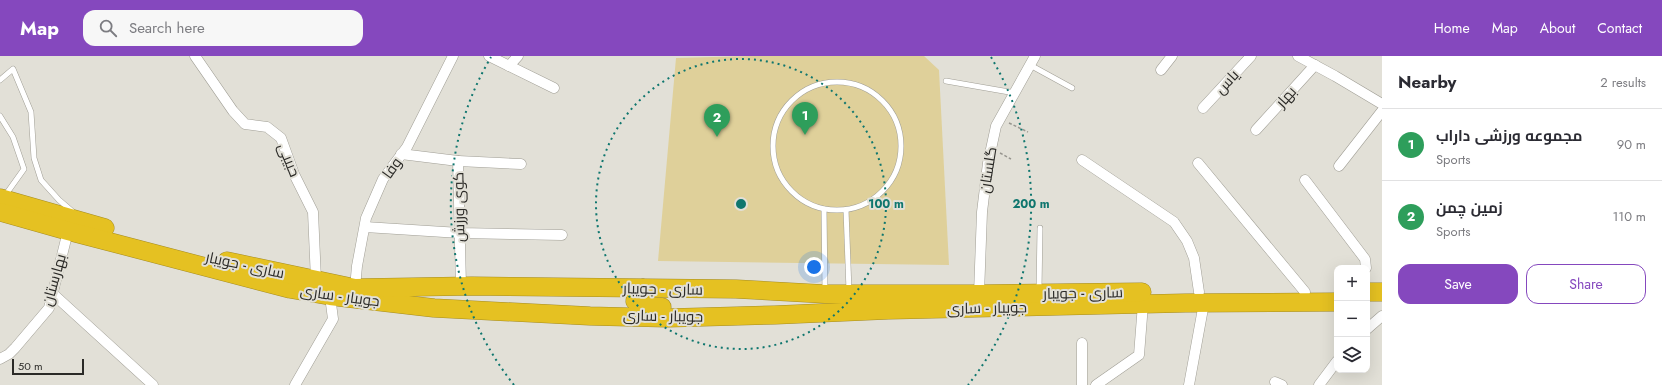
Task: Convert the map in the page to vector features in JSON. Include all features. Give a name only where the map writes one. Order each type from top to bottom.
[{"type":"highway","name":"ساری - جویبار","points":[[1,203],[85,223],[202,256],[355,288],[461,286],[736,289],[825,294],[1039,294],[1201,297],[1334,292]]},
{"type":"highway","name":"جویبار - ساری","points":[[1,203],[68,231],[290,289],[330,296],[434,308],[649,318],[775,315],[888,310],[1143,304],[1201,297],[1334,302]]},
{"type":"highway","points":[[522,287],[534,292],[553,295],[596,295],[602,299],[606,307],[600,312],[590,316]]},
{"type":"highway","points":[[643,288],[636,295],[635,301],[641,306],[652,308],[724,306],[750,307],[775,315]]},
{"type":"highway","points":[[1370,292],[1382,292]]},
{"type":"highway","points":[[1370,302],[1382,302]]},
{"type":"street","name":"حبیبی","points":[[195,56],[233,111],[245,124],[267,127],[281,138],[294,174],[313,212],[316,280]]},
{"type":"street","points":[[490,56],[554,88]]},
{"type":"street","points":[[509,66],[518,56]]},
{"type":"street","points":[[1161,70],[1172,56]]},
{"type":"street","name":"یاس","points":[[1203,108],[1251,56]]},
{"type":"street","points":[[1298,56],[1382,104]]},
{"type":"street","name":"وفا","points":[[355,288],[357,266],[366,218],[383,179],[407,147],[431,101],[451,57]]},
{"type":"street","name":"گلستان","points":[[979,294],[982,212],[991,148],[996,126],[1032,59]]},
{"type":"street","name":"بهار","points":[[1256,130],[1315,65]]},
{"type":"street","points":[[1339,166],[1382,111]]},
{"type":"street","name":"کوی ورزش","points":[[401,154],[458,161],[461,286]]},
{"type":"street","points":[[1082,160],[1174,222],[1187,241],[1194,258],[1201,297],[1189,385]]},
{"type":"street","points":[[458,161],[521,164]]},
{"type":"street","points":[[1198,163],[1305,292]]},
{"type":"street","points":[[1305,180],[1365,259],[1366,265]]},
{"type":"street","points":[[365,227],[460,233],[562,234]]},
{"type":"street","name":"بهارستان","points":[[0,359],[9,354],[36,325],[49,308],[68,231]]},
{"type":"street","points":[[52,293],[153,385]]},
{"type":"street","points":[[295,385],[332,319],[330,296]]},
{"type":"street","points":[[1096,385],[1139,355],[1143,304]]},
{"type":"street","points":[[1370,326],[1382,316]]},
{"type":"street","points":[[1082,342],[1082,385]]},
{"type":"street","points":[[1319,385],[1334,364]]},
{"type":"lane","points":[[1032,59],[1072,88]]},
{"type":"lane","points":[[0,80],[14,69],[31,112],[34,158],[41,180],[59,200],[85,223]]},
{"type":"lane","points":[[946,81],[1015,93]]},
{"type":"lane","points":[[837,82],[857,85],[875,94],[890,110],[899,130],[901,151],[896,172],[884,190],[866,203],[846,210],[824,209],[804,201],[787,187],[777,168],[773,148],[776,128],[784,109],[799,95],[817,85],[837,82]]},
{"type":"lane","points":[[0,116],[13,137],[24,168],[1,203]]},
{"type":"lane","points":[[824,209],[825,294]]},
{"type":"lane","points":[[846,210],[849,294]]},
{"type":"lane","points":[[1039,294],[1040,228]]},
{"type":"path","points":[[1000,119],[1028,132]]},
{"type":"path","points":[[991,148],[1011,159]]},
{"type":"shaded area","points":[[750,56],[924,56],[939,70],[949,265],[658,261],[676,58]]},
{"type":"place","name":"مجموعه ورزشی داراب","points":[[805,135]]},
{"type":"place","name":"زمین چمن","points":[[717,137]]}]
